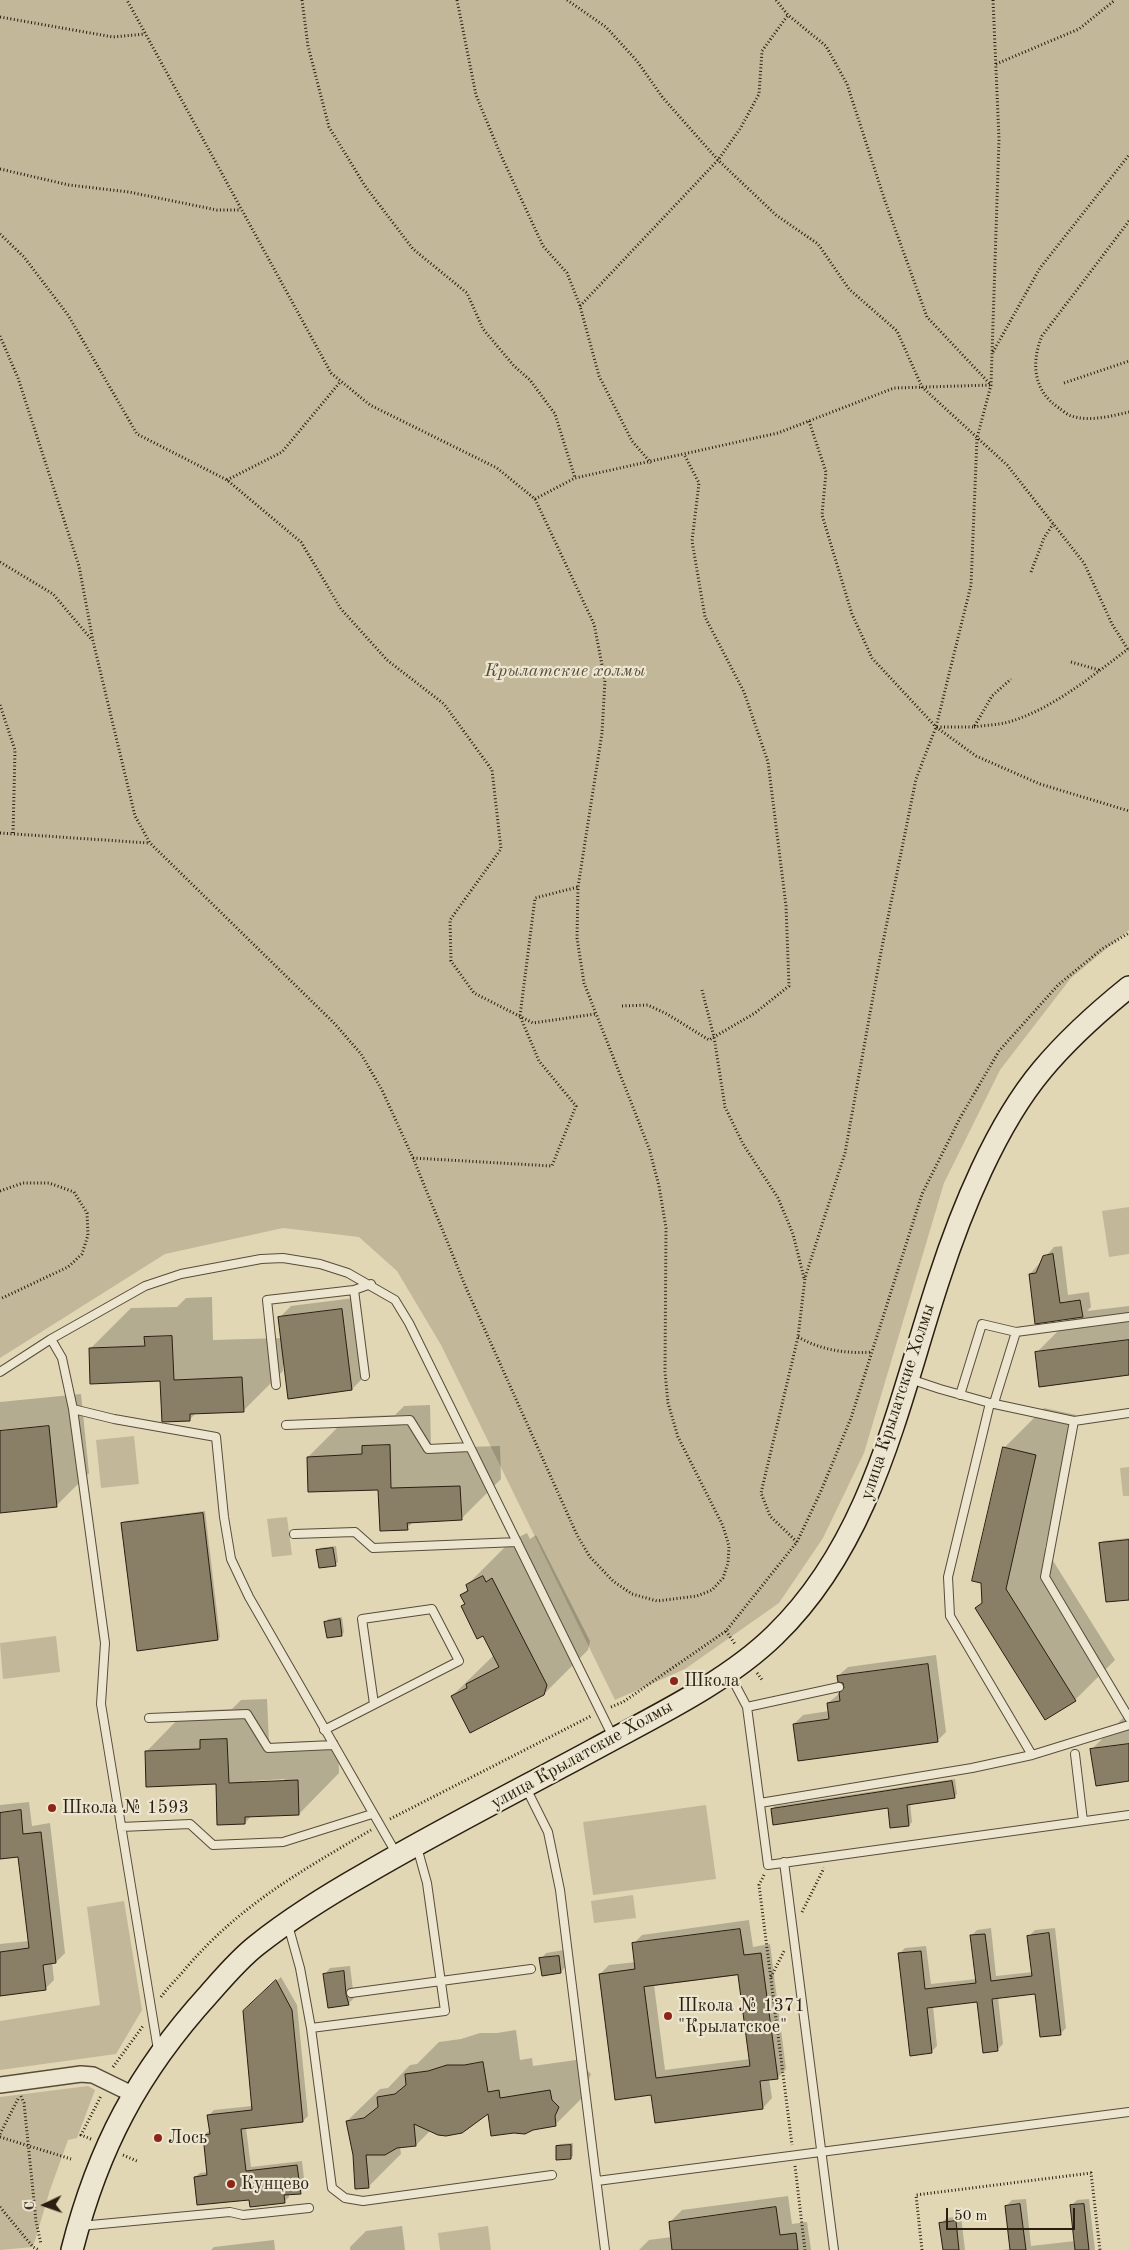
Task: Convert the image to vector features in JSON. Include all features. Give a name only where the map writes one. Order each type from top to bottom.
[{"type":"street","name":"улица Крылатские Холмы","points":[[72,2250],[78,2226],[106,2146],[132,2094],[188,2017],[234,1966],[256,1945],[326,1897],[398,1855],[614,1738],[728,1672],[774,1638],[813,1595],[863,1509],[875,1479],[940,1276],[961,1219],[1003,1127],[1042,1070],[1092,1019],[1129,987]]},
{"type":"street","points":[[0,2085],[81,2074],[92,2075],[132,2094]]},
{"type":"lane","points":[[0,1372],[51,1339],[145,1286],[181,1274],[261,1259],[283,1258],[320,1264],[348,1273],[371,1284],[395,1300],[409,1324],[614,1738]]},
{"type":"lane","points":[[276,1385],[267,1300],[354,1290],[371,1284]]},
{"type":"lane","points":[[354,1290],[365,1376]]},
{"type":"lane","points":[[960,1395],[982,1324],[1016,1332],[1129,1317]]},
{"type":"lane","points":[[1016,1332],[992,1403],[948,1576],[950,1616],[1032,1755]]},
{"type":"lane","points":[[51,1339],[62,1358],[73,1409],[105,1643],[101,1704],[159,2055]]},
{"type":"lane","points":[[908,1378],[960,1395],[1074,1421],[1129,1413]]},
{"type":"lane","points":[[73,1409],[114,1419],[216,1437],[224,1517],[231,1559],[249,1597],[324,1730],[398,1855]]},
{"type":"lane","points":[[286,1425],[410,1420],[428,1449],[470,1447]]},
{"type":"lane","points":[[1074,1421],[1045,1577],[1129,1718]]},
{"type":"lane","points":[[294,1534],[355,1532],[373,1548],[517,1542]]},
{"type":"lane","points":[[324,1730],[459,1661],[432,1609],[362,1619],[374,1704]]},
{"type":"lane","points":[[728,1672],[747,1707],[768,1865],[1129,1815]]},
{"type":"lane","points":[[747,1707],[839,1687]]},
{"type":"lane","points":[[149,1718],[247,1714],[268,1748],[333,1745]]},
{"type":"lane","points":[[760,1803],[972,1768],[1032,1755],[1129,1725]]},
{"type":"lane","points":[[1075,1754],[1083,1821]]},
{"type":"lane","points":[[525,1786],[545,1824],[560,1890],[605,2250]]},
{"type":"lane","points":[[121,1826],[190,1824],[213,1845],[283,1842],[372,1814]]},
{"type":"lane","points":[[311,2028],[445,2011],[427,1883],[416,1845]]},
{"type":"lane","points":[[784,1862],[834,2250]]},
{"type":"lane","points":[[287,1923],[300,1968],[311,2028],[332,2188],[345,2198],[363,2201],[552,2175]]},
{"type":"lane","points":[[352,1993],[531,1969]]},
{"type":"lane","points":[[597,2181],[1129,2112]]},
{"type":"lane","points":[[78,2226],[230,2212],[243,2215],[308,2208]]},
{"type":"path","points":[[0,336],[18,378],[79,566],[93,641],[135,816],[150,843],[335,1024],[362,1054],[382,1090],[413,1158],[467,1290],[577,1535],[590,1557],[612,1581],[632,1594],[657,1601],[673,1600],[712,1590],[723,1578],[728,1563],[729,1546],[723,1526],[678,1437],[668,1403],[665,1372],[666,1228],[659,1186],[649,1148],[584,984],[576,938],[578,887],[602,733],[605,680],[594,624],[536,500],[498,468],[370,405],[331,373],[127,0]]},
{"type":"path","points":[[302,0],[308,46],[329,127],[365,186],[413,250],[467,293],[483,329],[514,366],[530,380],[555,414],[575,478]]},
{"type":"path","points":[[457,0],[476,95],[542,246],[567,273],[580,306],[600,376],[632,442],[651,463]]},
{"type":"path","points":[[566,0],[606,27],[637,61],[663,98],[718,160],[776,215],[818,244],[849,289],[897,330],[922,387],[1006,465],[1084,563],[1112,624],[1128,650],[1038,711],[1010,722],[974,727],[936,727]]},
{"type":"path","points":[[776,0],[788,15],[826,46],[847,84],[885,202],[927,317],[992,386]]},
{"type":"path","points":[[797,1542],[770,1516],[761,1493],[798,1336],[805,1278],[845,1153],[881,952],[916,779],[936,727],[971,585],[977,438],[992,386],[999,139],[993,0]]},
{"type":"path","points":[[996,64],[1079,29],[1115,0]]},
{"type":"path","points":[[580,306],[718,160],[740,129],[759,94],[762,52],[788,15]]},
{"type":"path","points":[[0,17],[113,36],[145,34]]},
{"type":"path","points":[[993,353],[1040,268],[1129,155]]},
{"type":"path","points":[[0,169],[69,185],[129,192],[217,210],[241,210]]},
{"type":"path","points":[[1129,221],[1042,336],[1035,353],[1035,373],[1041,390],[1054,405],[1071,416],[1091,418],[1129,412]]},
{"type":"path","points":[[0,234],[24,257],[68,315],[137,434],[227,480],[301,542],[341,609],[387,660],[444,704],[492,770],[501,849],[450,920],[451,960],[474,993],[533,1023],[595,1014]]},
{"type":"path","points":[[1064,383],[1129,361]]},
{"type":"path","points":[[227,480],[282,452],[340,381]]},
{"type":"path","points":[[536,500],[575,478],[685,456],[778,433],[894,388],[992,386]]},
{"type":"path","points":[[810,421],[826,472],[822,516],[852,614],[872,658],[936,727],[976,756],[1040,784],[1129,811]]},
{"type":"path","points":[[622,1006],[648,1006],[667,1014],[709,1040],[755,1013],[789,986],[786,906],[768,762],[744,692],[705,617],[692,541],[699,483],[685,456]]},
{"type":"path","points":[[1031,572],[1044,538],[1053,524]]},
{"type":"path","points":[[0,562],[53,594],[93,641]]},
{"type":"path","points":[[1071,662],[1100,670]]},
{"type":"path","points":[[974,727],[992,696],[1011,679]]},
{"type":"path","points":[[0,705],[14,750],[13,834]]},
{"type":"path","points":[[0,833],[150,843]]},
{"type":"path","points":[[413,1158],[552,1166],[576,1106],[539,1061],[520,1016],[536,898],[578,887]]},
{"type":"path","points":[[81,2135],[114,2066],[164,1994],[199,1953],[253,1903],[288,1879],[379,1825],[623,1702],[726,1632],[797,1542],[821,1491],[851,1418],[922,1194],[960,1118],[999,1051],[1058,985],[1102,949],[1129,933]]},
{"type":"path","points":[[702,990],[714,1037],[725,1107],[743,1144],[778,1198],[793,1234],[805,1278]]},
{"type":"path","points":[[0,1191],[24,1183],[41,1183],[74,1192],[87,1213],[88,1235],[82,1254],[68,1267],[0,1299]]},
{"type":"path","points":[[798,1336],[826,1349],[854,1353],[872,1352]]},
{"type":"path","points":[[768,1865],[759,1885],[805,2250]]},
{"type":"path","points":[[41,2244],[36,2221],[28,2146],[24,2103],[20,2094],[0,2136],[28,2146],[71,2159]]},
{"type":"path","points":[[922,2250],[916,2195],[1091,2173],[1100,2250]]},
{"type":"path","points":[[0,2207],[33,2247],[39,2250]]},
{"type":"green space","name":"Крылатские холмы","points":[[0,0],[1129,0],[1129,930],[1071,978],[1000,1070],[944,1183],[864,1453],[823,1538],[779,1603],[685,1669],[615,1700],[441,1345],[397,1271],[359,1237],[283,1228],[165,1254],[0,1358]]},
{"type":"green space","points":[[1129,1207],[1129,1254],[1109,1257],[1102,1211]]},
{"type":"green space","points":[[134,1436],[139,1484],[101,1488],[96,1440]]},
{"type":"green space","points":[[1129,1467],[1129,1496],[1123,1496],[1120,1468]]},
{"type":"green space","points":[[287,1517],[292,1555],[272,1557],[267,1519]]},
{"type":"green space","points":[[56,1636],[60,1672],[3,1679],[0,1643]]},
{"type":"green space","points":[[706,1805],[716,1879],[593,1895],[583,1822]]},
{"type":"green space","points":[[633,1895],[636,1918],[594,1923],[591,1901]]},
{"type":"green space","points":[[124,1901],[142,2010],[116,2054],[0,2070],[0,2021],[100,2005],[87,1907]]},
{"type":"green space","points":[[88,2086],[95,2090],[77,2138],[68,2140],[50,2190],[33,2247],[0,2250],[0,2097]]},
{"type":"green space","points":[[488,2226],[491,2250],[440,2250],[438,2233]]},
{"type":"building","points":[[1053,1254],[1060,1303],[1080,1300],[1083,1317],[1035,1324],[1029,1274],[1036,1273],[1043,1256]]},
{"type":"building","points":[[342,1309],[352,1390],[288,1399],[278,1317]]},
{"type":"building","points":[[172,1336],[174,1380],[242,1377],[244,1412],[190,1414],[190,1421],[162,1422],[160,1381],[90,1384],[89,1348],[145,1346],[144,1337]]},
{"type":"building","points":[[1129,1340],[1129,1375],[1039,1387],[1035,1352]]},
{"type":"building","points":[[49,1426],[57,1507],[0,1513],[0,1431]]},
{"type":"building","points":[[390,1445],[391,1488],[460,1486],[462,1520],[407,1523],[408,1530],[380,1531],[378,1490],[308,1492],[307,1457],[362,1454],[362,1446]]},
{"type":"building","points":[[1003,1447],[1036,1455],[1006,1589],[1076,1701],[1045,1720],[975,1608],[982,1603],[981,1583],[972,1581]]},
{"type":"building","points":[[203,1513],[218,1640],[137,1651],[121,1523]]},
{"type":"building","points":[[1129,1540],[1129,1600],[1106,1602],[1099,1543]]},
{"type":"building","points":[[333,1548],[336,1566],[319,1568],[316,1550]]},
{"type":"building","points":[[483,1576],[486,1582],[492,1578],[547,1685],[544,1695],[470,1733],[451,1696],[467,1688],[466,1684],[499,1667],[483,1636],[477,1639],[461,1606],[465,1604],[460,1595],[468,1591],[466,1585]]},
{"type":"building","points":[[340,1619],[342,1636],[327,1638],[324,1622]]},
{"type":"building","points":[[928,1664],[938,1742],[798,1761],[793,1724],[829,1719],[827,1703],[840,1701],[839,1693],[844,1688],[843,1683],[838,1682],[837,1676]]},
{"type":"building","points":[[227,1739],[229,1783],[298,1780],[299,1815],[245,1817],[245,1824],[217,1825],[216,1784],[146,1787],[145,1751],[200,1749],[200,1740]]},
{"type":"building","points":[[1129,1744],[1129,1781],[1096,1786],[1090,1749]]},
{"type":"building","points":[[952,1781],[955,1798],[907,1805],[909,1826],[890,1828],[888,1808],[773,1825],[771,1809]]},
{"type":"building","points":[[21,1810],[23,1834],[41,1832],[56,1963],[43,1965],[46,1990],[0,1996],[0,1952],[29,1948],[18,1857],[0,1859],[0,1813]]},
{"type":"building","points":[[740,1929],[744,1955],[761,1953],[778,2079],[760,2081],[763,2109],[655,2123],[651,2095],[615,2100],[599,1974],[635,1969],[632,1943]],"holes":[[[738,1975],[750,2066],[656,2078],[644,1987]]]},
{"type":"building","points":[[1049,1933],[1061,2035],[1040,2037],[1035,1994],[992,1999],[998,2051],[983,2053],[977,2002],[927,2008],[932,2053],[910,2056],[898,1953],[921,1951],[925,1989],[976,1983],[970,1935],[985,1934],[991,1981],[1032,1976],[1027,1936]]},
{"type":"building","points":[[559,1956],[561,1973],[542,1976],[539,1958]]},
{"type":"building","points":[[344,1971],[349,2005],[328,2008],[323,1974]]},
{"type":"building","points":[[276,1980],[292,2010],[303,2122],[241,2129],[246,2171],[297,2165],[301,2194],[284,2195],[285,2203],[250,2207],[249,2200],[197,2205],[194,2177],[207,2175],[203,2135],[210,2134],[207,2115],[252,2110],[243,2011]]},
{"type":"building","points":[[483,2062],[488,2092],[499,2090],[500,2098],[550,2090],[552,2100],[559,2107],[555,2116],[556,2126],[533,2130],[525,2134],[514,2133],[491,2136],[488,2114],[462,2133],[446,2136],[438,2135],[414,2124],[416,2146],[397,2148],[385,2155],[366,2155],[369,2188],[355,2189],[353,2155],[346,2121],[364,2118],[378,2107],[377,2097],[395,2094],[406,2085],[405,2074],[428,2071],[447,2065]]},
{"type":"building","points":[[571,2145],[571,2159],[556,2160],[556,2146]]},
{"type":"building","points":[[1020,2204],[1026,2250],[1010,2250],[1005,2206]]},
{"type":"building","points":[[1084,2204],[1089,2250],[1075,2250],[1070,2205]]},
{"type":"building","points":[[776,2207],[780,2235],[796,2233],[798,2250],[672,2250],[669,2222]]},
{"type":"building","points":[[956,2221],[959,2250],[943,2250],[939,2223]]},
{"type":"place","name":"Школа","points":[[674,1681]]},
{"type":"place","name":"Школа № 1593","points":[[52,1808]]},
{"type":"place","name":"Школа № 1371 \"Крылатское\"","points":[[668,2016]]},
{"type":"place","name":"Лось","points":[[158,2138]]},
{"type":"place","name":"Кунцево","points":[[231,2184]]}]
